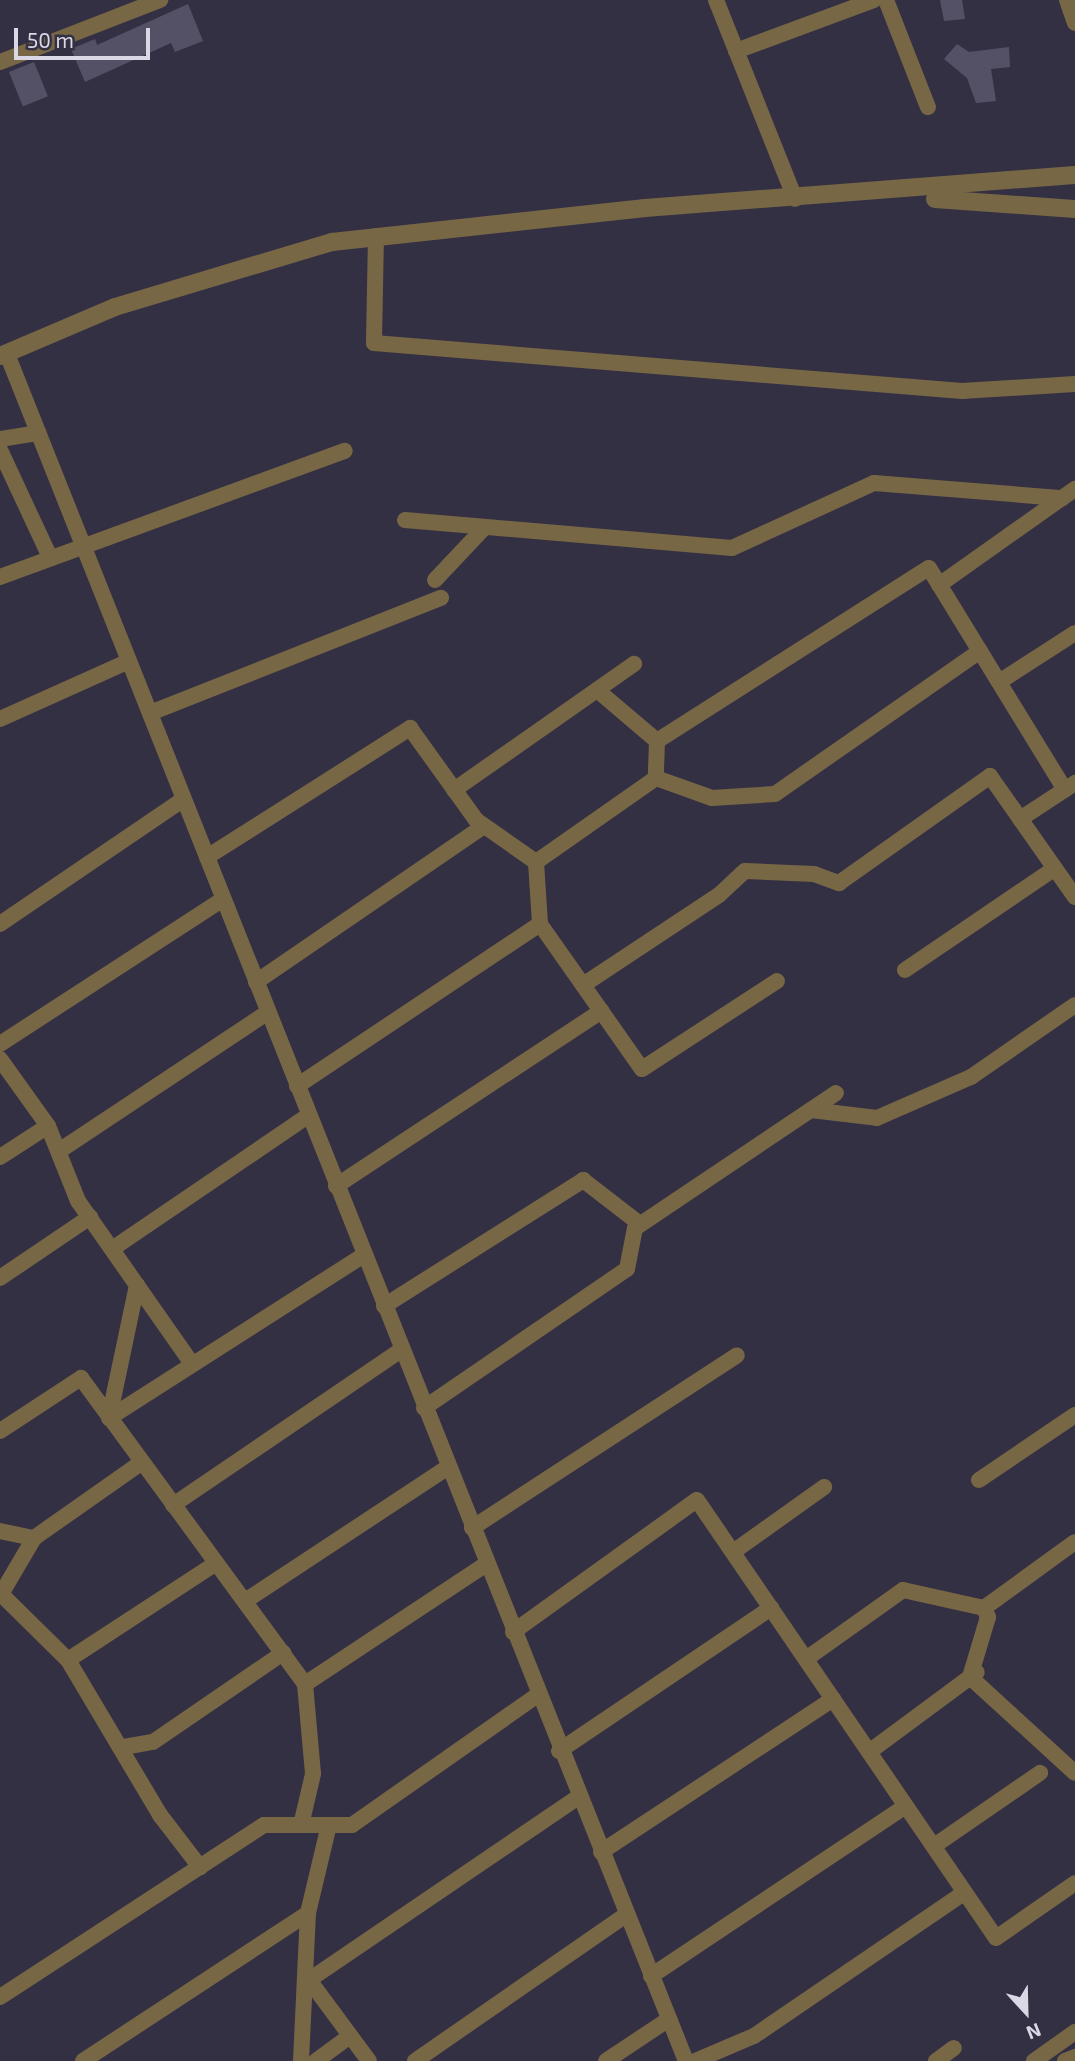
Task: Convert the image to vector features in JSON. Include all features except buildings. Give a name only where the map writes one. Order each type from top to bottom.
[{"type":"street","points":[[0,62],[160,0]]},
{"type":"street","points":[[716,0],[795,199]]},
{"type":"street","points":[[736,51],[874,0]]},
{"type":"street","points":[[886,0],[928,107]]},
{"type":"street","points":[[1068,0],[1075,23]]},
{"type":"street","points":[[686,2061],[559,1751],[39,433],[3,355],[230,269],[376,236],[1075,175]]},
{"type":"street","points":[[869,195],[1075,209]]},
{"type":"street","points":[[376,236],[374,342],[962,391],[1075,384]]},
{"type":"street","points":[[0,439],[39,433]]},
{"type":"street","points":[[0,450],[49,555]]},
{"type":"street","points":[[0,578],[49,555],[84,546],[345,451]]},
{"type":"street","points":[[405,520],[732,548],[874,483],[1068,493]]},
{"type":"street","points":[[939,585],[1068,493]]},
{"type":"street","points":[[435,580],[485,527]]},
{"type":"street","points":[[657,741],[929,568],[999,682],[1070,786],[1020,820]]},
{"type":"street","points":[[150,713],[441,598]]},
{"type":"street","points":[[999,682],[1075,633]]},
{"type":"street","points":[[656,778],[712,798],[775,794],[980,651]]},
{"type":"street","points":[[0,719],[130,661]]},
{"type":"street","points":[[454,790],[634,664]]},
{"type":"street","points":[[597,690],[657,741]]},
{"type":"street","points":[[207,857],[410,728],[454,790],[484,826],[537,862]]},
{"type":"street","points":[[656,778],[657,741]]},
{"type":"street","points":[[583,985],[719,895],[745,871],[814,874],[839,883],[990,776],[1075,897]]},
{"type":"street","points":[[537,862],[656,778]]},
{"type":"street","points":[[0,924],[184,799]]},
{"type":"street","points":[[256,982],[484,826]]},
{"type":"street","points":[[537,862],[540,925],[642,1069],[777,981]]},
{"type":"street","points":[[905,970],[1055,868]]},
{"type":"street","points":[[0,1044],[223,899]]},
{"type":"street","points":[[297,1086],[540,925]]},
{"type":"street","points":[[811,1110],[877,1118],[971,1077],[1075,1005]]},
{"type":"street","points":[[337,1186],[601,1011]]},
{"type":"street","points":[[58,1152],[268,1012]]},
{"type":"street","points":[[0,1059],[48,1126],[90,1217],[192,1364]]},
{"type":"street","points":[[424,1408],[627,1269],[640,1224],[836,1093]]},
{"type":"street","points":[[112,1249],[309,1115]]},
{"type":"street","points":[[0,1157],[48,1126]]},
{"type":"street","points":[[384,1306],[583,1180],[640,1224]]},
{"type":"street","points":[[0,1278],[90,1217]]},
{"type":"street","points":[[109,1418],[364,1255]]},
{"type":"street","points":[[109,1418],[137,1285]]},
{"type":"street","points":[[173,1504],[401,1350]]},
{"type":"street","points":[[472,1528],[737,1355]]},
{"type":"street","points":[[0,1431],[80,1378],[305,1684],[313,1774],[301,1825]]},
{"type":"street","points":[[979,1480],[1075,1415]]},
{"type":"street","points":[[142,1462],[34,1538],[1,1596],[68,1660],[70,1674],[124,1747],[160,1815],[200,1867]]},
{"type":"street","points":[[245,1601],[448,1467]]},
{"type":"street","points":[[733,1552],[824,1487]]},
{"type":"street","points":[[513,1632],[697,1500],[996,1938],[1075,1883]]},
{"type":"street","points":[[0,1531],[34,1538]]},
{"type":"street","points":[[806,1659],[903,1590],[984,1608],[1075,1542]]},
{"type":"street","points":[[68,1660],[216,1563]]},
{"type":"street","points":[[305,1684],[486,1564]]},
{"type":"street","points":[[559,1751],[771,1608]]},
{"type":"street","points":[[970,1677],[988,1616],[984,1608]]},
{"type":"street","points":[[124,1747],[153,1742],[283,1653]]},
{"type":"street","points":[[869,1752],[984,1667]]},
{"type":"street","points":[[970,1677],[1075,1773]]},
{"type":"street","points":[[0,1997],[264,1825],[352,1825],[538,1695]]},
{"type":"street","points":[[601,1852],[833,1699]]},
{"type":"street","points":[[934,1846],[1040,1773]]},
{"type":"street","points":[[309,1980],[578,1797]]},
{"type":"street","points":[[651,1976],[906,1805]]},
{"type":"street","points":[[301,2061],[309,1980],[307,1913],[330,1825]]},
{"type":"street","points":[[695,2061],[754,2036],[965,1892]]},
{"type":"street","points":[[83,2061],[307,1913]]},
{"type":"street","points":[[415,2061],[626,1914]]},
{"type":"street","points":[[309,1980],[369,2061]]},
{"type":"street","points":[[606,2061],[669,2019]]},
{"type":"street","points":[[1034,2061],[1075,2032]]},
{"type":"street","points":[[316,2061],[350,2036]]},
{"type":"street","points":[[936,2061],[954,2048]]},
{"type":"street","points":[[1065,2061],[1075,2057]]}]
